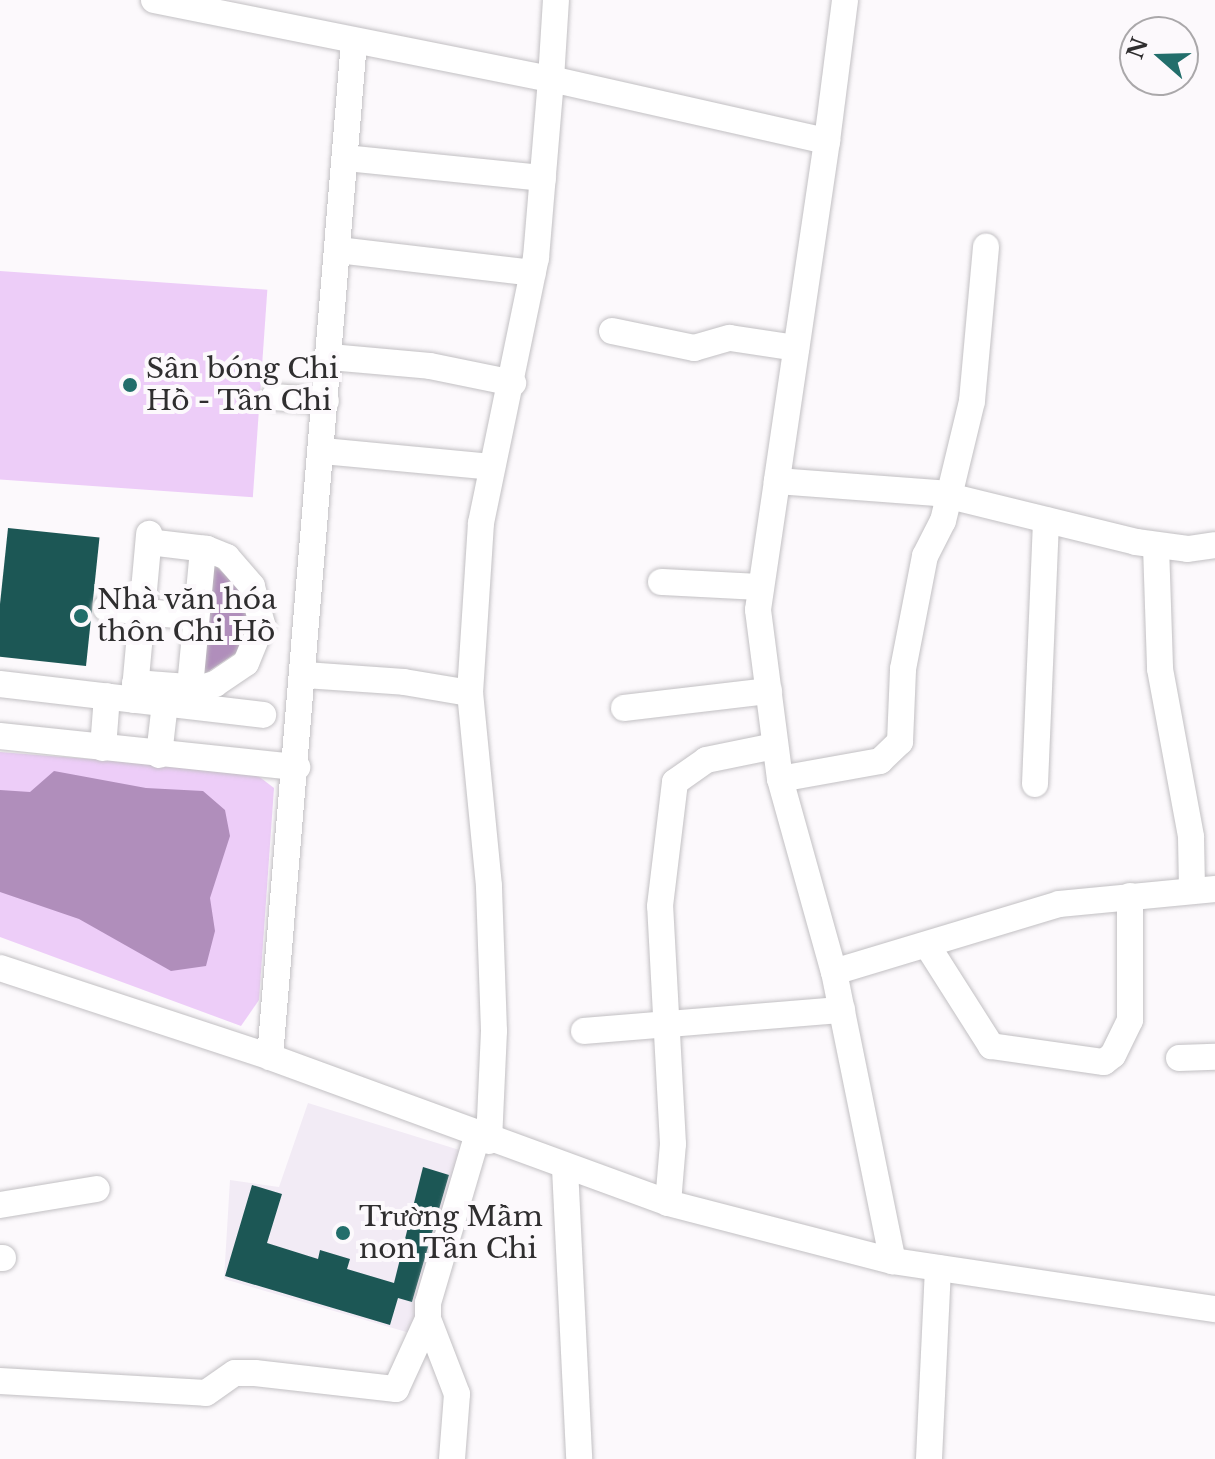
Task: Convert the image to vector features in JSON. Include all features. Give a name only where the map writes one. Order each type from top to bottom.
[{"type":"street","points":[[154,0],[551,79],[827,141]]},
{"type":"street","points":[[452,1459],[457,1394],[428,1319],[428,1303],[483,1138],[494,1031],[489,886],[470,693],[481,523],[491,467],[513,383],[533,273],[556,0]]},
{"type":"street","points":[[845,0],[758,610],[780,779],[834,972],[893,1261]]},
{"type":"street","points":[[270,1057],[305,675],[354,42]]},
{"type":"street","points":[[345,158],[543,178]]},
{"type":"street","points":[[780,779],[880,761],[900,742],[903,669],[925,556],[951,495],[972,401],[986,247]]},
{"type":"street","points":[[338,250],[533,273]]},
{"type":"street","points":[[612,331],[694,348],[730,338],[796,348]]},
{"type":"street","points":[[330,357],[430,366],[513,383]]},
{"type":"street","points":[[274,397],[326,401]]},
{"type":"street","points":[[323,451],[491,467]]},
{"type":"street","points":[[777,481],[951,495],[1156,546],[1215,545]]},
{"type":"street","points":[[1035,784],[1046,520]]},
{"type":"street","points":[[0,684],[107,696],[215,684],[246,663],[262,624],[260,603],[242,569],[203,549],[149,538],[135,691]]},
{"type":"street","points":[[834,972],[1059,904],[1204,890],[1191,837],[1160,669],[1156,546]]},
{"type":"street","points":[[190,687],[203,549]]},
{"type":"street","points":[[661,582],[761,587]]},
{"type":"street","points":[[106,608],[196,617]]},
{"type":"street","points":[[305,675],[404,682],[470,693]]},
{"type":"street","points":[[135,691],[165,703],[263,715]]},
{"type":"street","points":[[624,708],[769,691]]},
{"type":"street","points":[[103,748],[107,696]]},
{"type":"street","points":[[159,755],[165,703]]},
{"type":"street","points":[[0,736],[297,767]]},
{"type":"street","points":[[668,1203],[673,1144],[660,906],[675,782],[706,760],[775,746]]},
{"type":"street","points":[[927,945],[991,1046],[1104,1062],[1113,1055],[1130,1020],[1130,896]]},
{"type":"street","points":[[0,968],[270,1057],[483,1138],[668,1203],[893,1261],[1215,1309]]},
{"type":"street","points":[[584,1031],[842,1010]]},
{"type":"street","points":[[1179,1058],[1215,1057]]},
{"type":"street","points":[[565,1168],[579,1459]]},
{"type":"street","points":[[0,1205],[97,1189]]},
{"type":"street","points":[[929,1459],[938,1268]]},
{"type":"street","points":[[0,1381],[206,1393],[235,1373],[255,1373],[396,1389],[428,1319]]},
{"type":"shaded area","name":"Sân bóng Chi Hồ - Tân Chi","points":[[0,271],[267,290],[253,497],[0,480]]},
{"type":"shaded area","points":[[210,560],[243,593],[250,618],[242,649],[200,677]]},
{"type":"shaded area","points":[[0,752],[253,772],[274,788],[259,1000],[241,1026],[0,937]]},
{"type":"shaded area","points":[[54,771],[146,788],[203,791],[225,810],[230,836],[210,898],[215,931],[206,966],[171,971],[79,919],[0,892],[0,790],[30,792]]},
{"type":"shaded area","name":"Trường Mầm non Tân Chi","points":[[308,1103],[482,1157],[427,1338],[224,1279],[230,1180],[279,1187]]},
{"type":"building","points":[[8,528],[99,538],[86,666],[0,657],[0,604]]},
{"type":"building","points":[[423,1167],[449,1175],[412,1302],[398,1298],[390,1325],[225,1276],[252,1185],[282,1194],[267,1243],[318,1259],[320,1250],[350,1259],[347,1269],[394,1283]]},
{"type":"place","name":"Sân bóng Chi Hồ - Tân Chi","points":[[130,385]]},
{"type":"place","name":"Nhà văn hóa thôn Chi Hồ","points":[[81,616]]},
{"type":"place","name":"Trường Mầm non Tân Chi","points":[[343,1233]]}]
